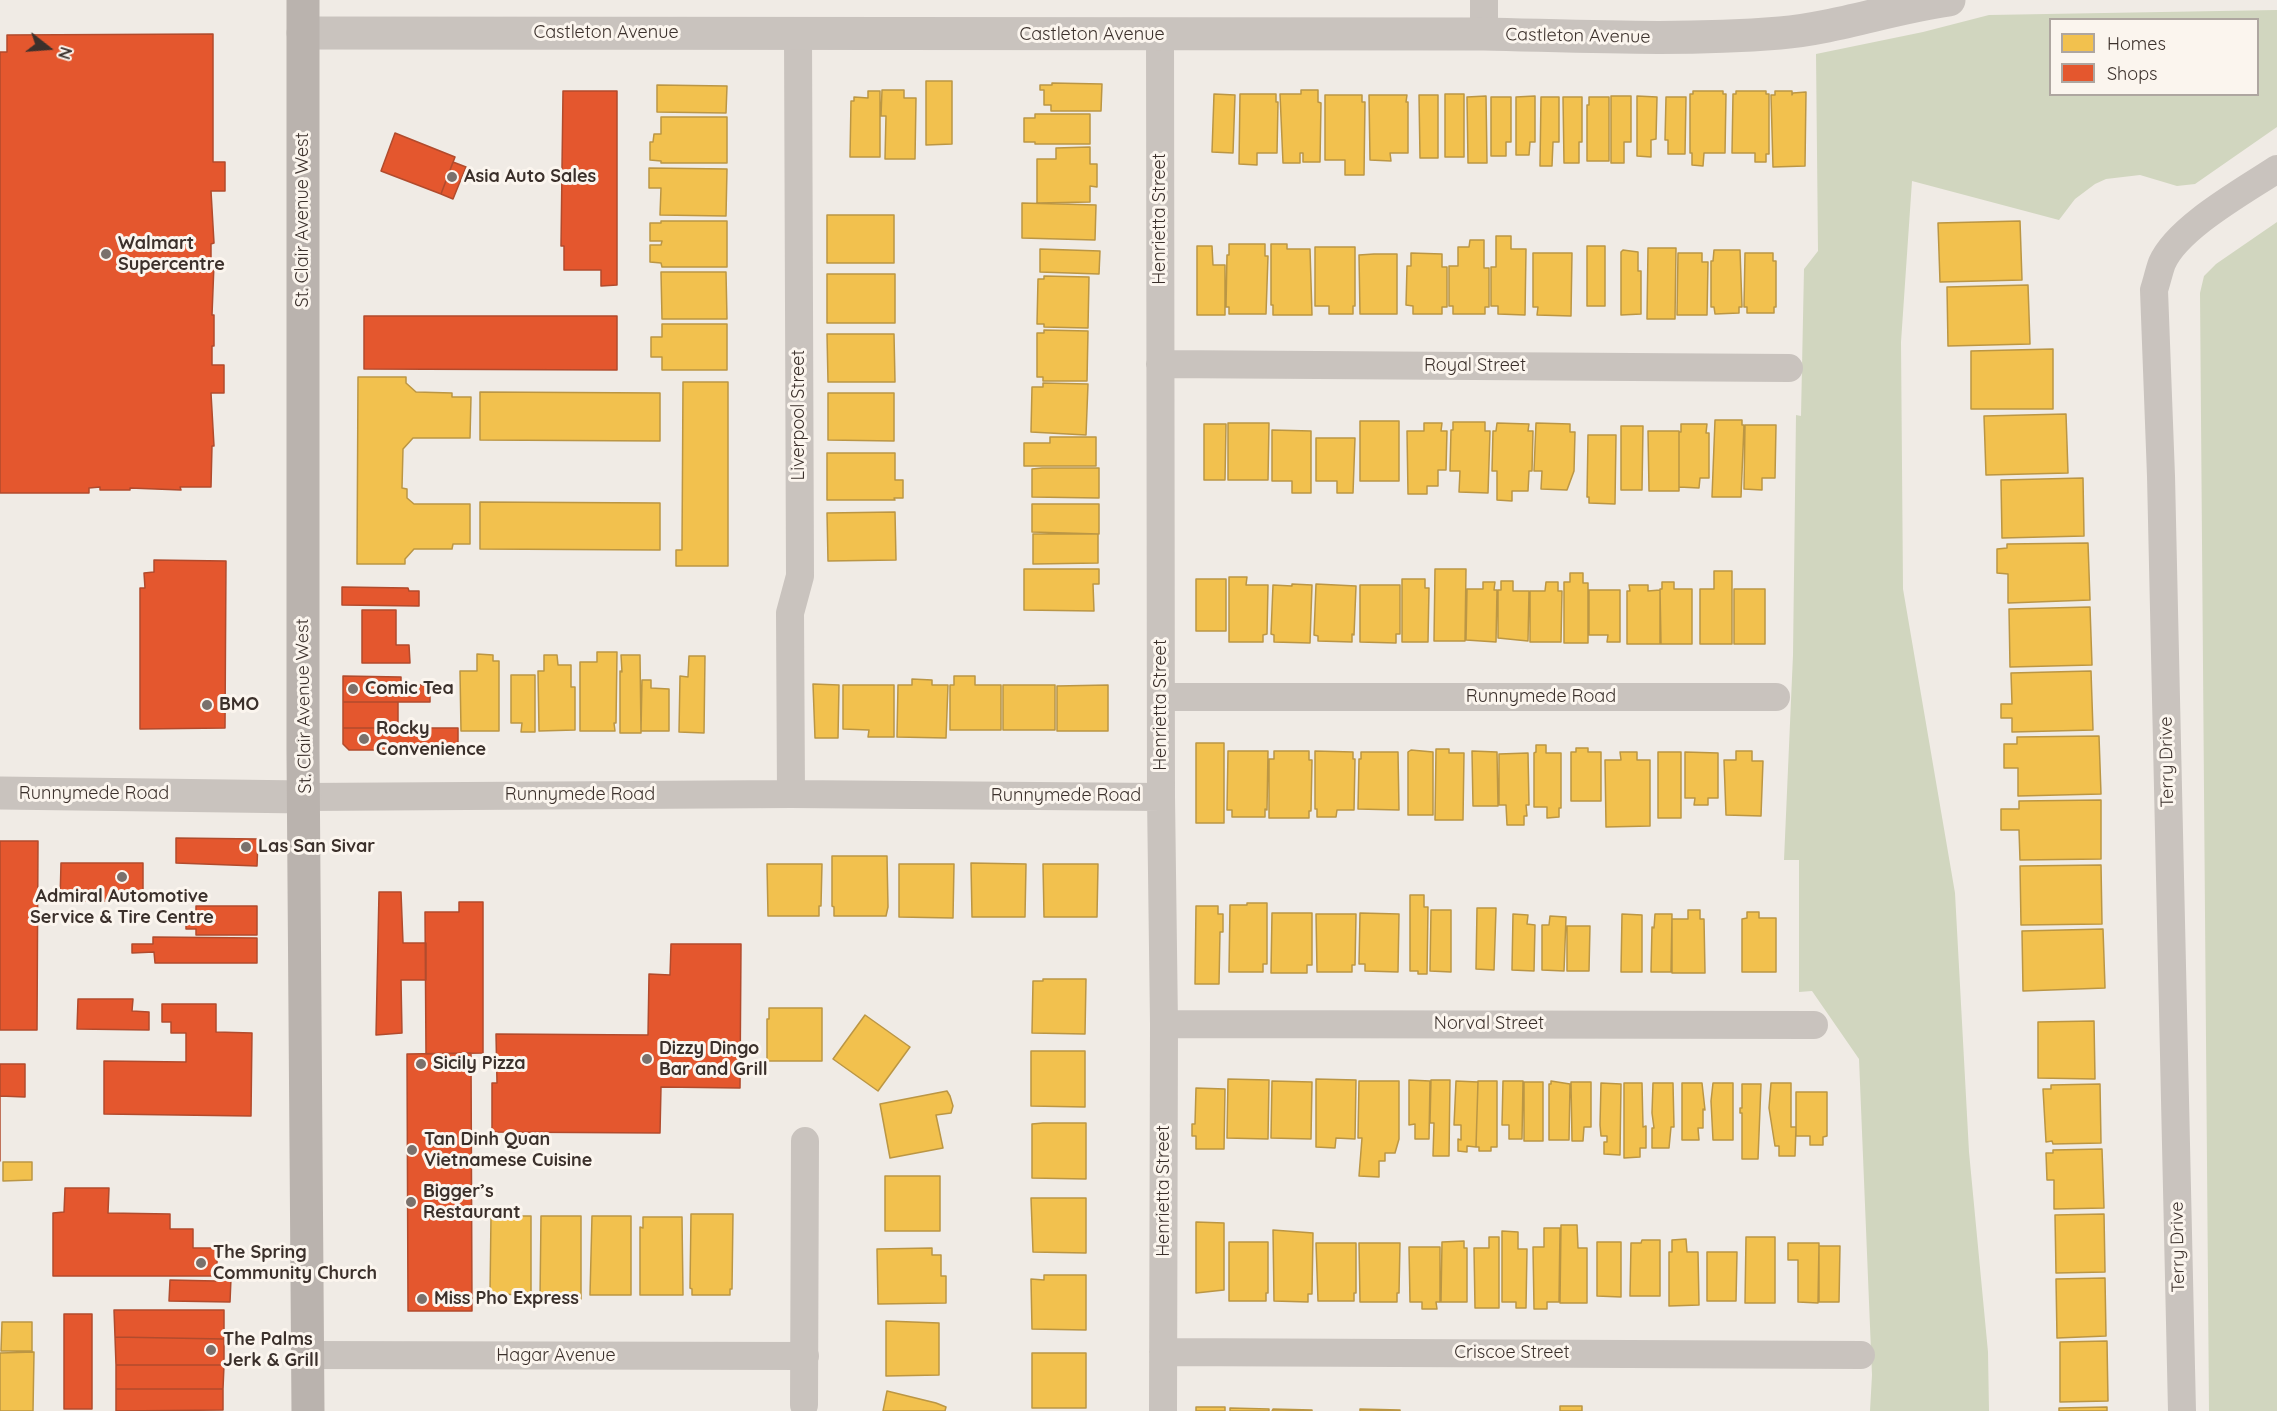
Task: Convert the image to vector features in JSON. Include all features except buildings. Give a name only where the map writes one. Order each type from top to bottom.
[{"type":"main road","name":"St. Clair Avenue West","points":[[303,0],[303,750],[308,1411]]},
{"type":"street","points":[[1484,0],[1484,34]]},
{"type":"street","name":"Castleton Avenue","points":[[303,33],[1484,34],[1666,38],[1780,33],[1824,27],[1878,7],[1949,0]]},
{"type":"street","name":"Liverpool Street","points":[[790,794],[790,613],[800,576],[798,34]]},
{"type":"street","name":"Henrietta Street","points":[[1160,34],[1161,797],[1164,1024],[1163,1411]]},
{"type":"street","name":"Terry Drive","points":[[2182,1411],[2162,524],[2154,290],[2163,262],[2178,240],[2194,225],[2277,169]]},
{"type":"street","name":"Royal Street","points":[[1160,364],[1789,368]]},
{"type":"street","name":"Runnymede Road","points":[[1162,697],[1776,697]]},
{"type":"street","name":"Runnymede Road","points":[[0,793],[305,796],[790,794],[1161,797]]},
{"type":"street","name":"Norval Street","points":[[1164,1024],[1814,1024]]},
{"type":"street","points":[[804,1404],[806,1141]]},
{"type":"street","name":"Criscoe Street","points":[[1163,1352],[1861,1355]]},
{"type":"street","name":"Hagar Avenue","points":[[308,1355],[805,1356]]},
{"type":"green space","points":[[2277,10],[2277,127],[2195,184],[2177,186],[2140,175],[2106,179],[2075,199],[2059,220],[1912,181],[1901,342],[1903,589],[1955,893],[1969,1152],[1988,1352],[1989,1411],[1870,1411],[1872,1375],[1859,1059],[1812,991],[1799,992],[1799,860],[1784,860],[1793,655],[1796,415],[1801,416],[1804,269],[1818,251],[1816,54],[1923,32],[1989,15]]},
{"type":"green space","points":[[2277,222],[2277,1411],[2209,1411],[2200,293],[2204,276],[2216,264]]},
{"type":"place","name":"Asia Auto Sales","points":[[452,177]]},
{"type":"place","name":"Walmart Supercentre","points":[[106,254]]},
{"type":"place","name":"Comic Tea","points":[[353,689]]},
{"type":"place","name":"BMO","points":[[207,705]]},
{"type":"place","name":"Rocky Convenience","points":[[364,739]]},
{"type":"place","name":"Las San Sivar","points":[[246,847]]},
{"type":"place","name":"Admiral Automotive Service & Tire Centre","points":[[122,877]]},
{"type":"place","name":"Dizzy Dingo Bar and Grill","points":[[647,1059]]},
{"type":"place","name":"Sicily Pizza","points":[[421,1064]]},
{"type":"place","name":"Tan Dinh Quan Vietnamese Cuisine","points":[[412,1150]]},
{"type":"place","name":"Bigger’s Restaurant","points":[[411,1202]]},
{"type":"place","name":"The Spring Community Church","points":[[201,1263]]},
{"type":"place","name":"Miss Pho Express","points":[[422,1299]]},
{"type":"place","name":"The Palms Jerk & Grill","points":[[211,1350]]}]
